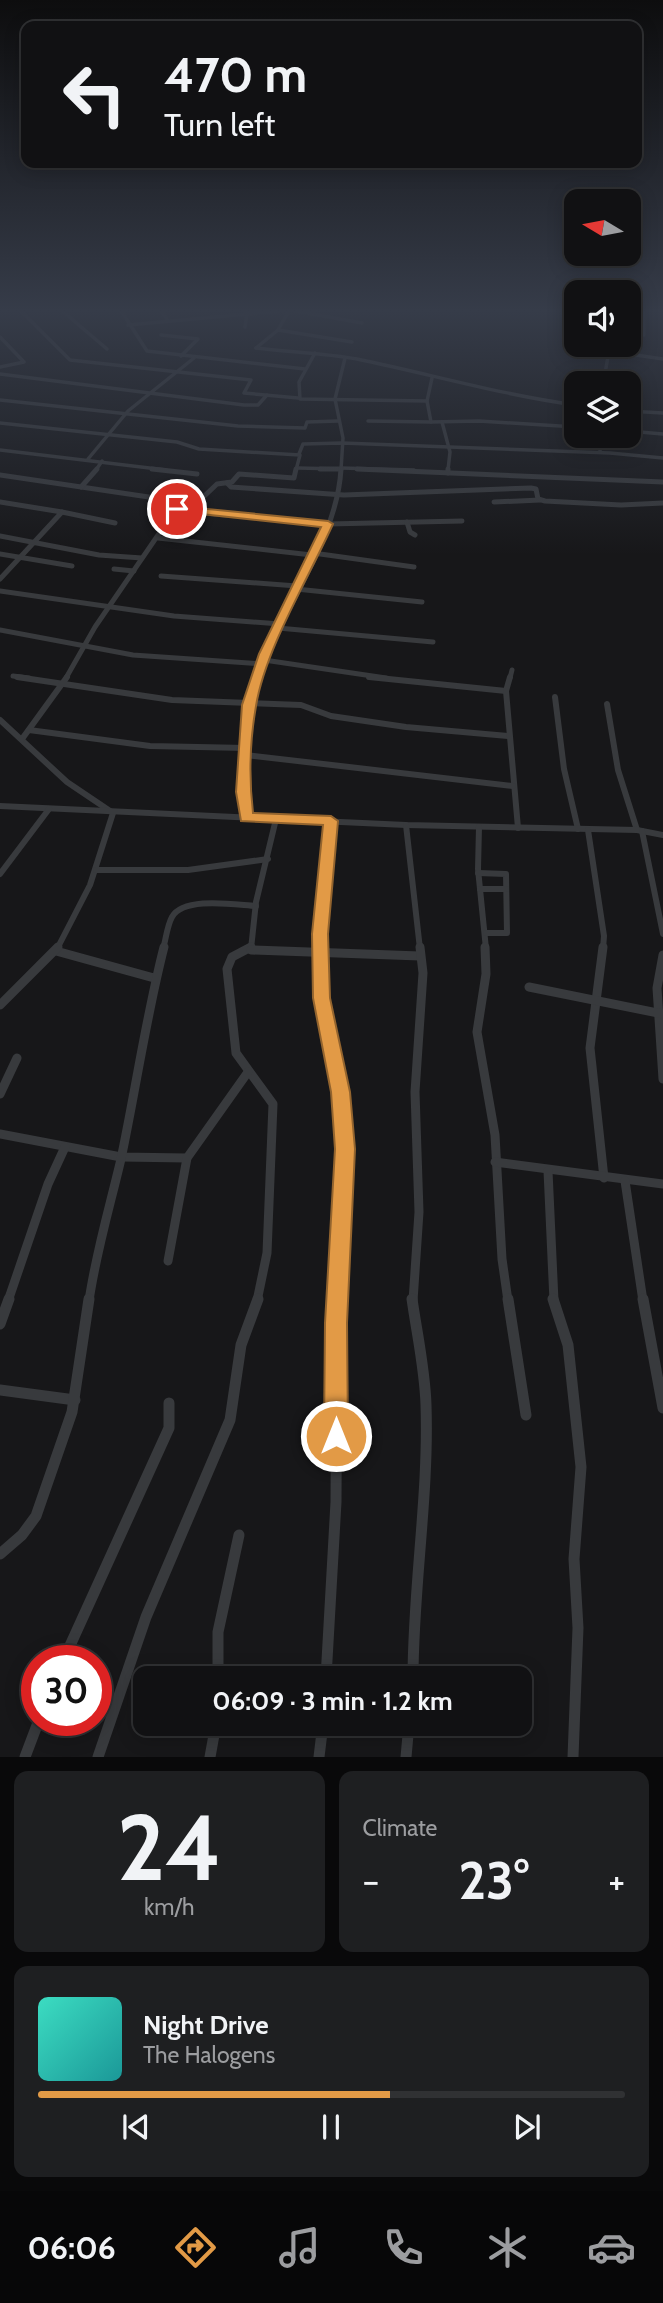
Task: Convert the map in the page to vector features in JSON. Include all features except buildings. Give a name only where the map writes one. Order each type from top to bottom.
[{"type":"street","points":[[127,391],[255,405],[267,395]]},
{"type":"street","points":[[88,459],[127,412],[153,391]]},
{"type":"street","points":[[245,391],[244,393],[335,401],[427,401]]},
{"type":"street","points":[[298,398],[300,391]]},
{"type":"street","points":[[246,817],[243,792],[250,702],[263,662],[328,524],[338,495],[342,443],[335,401],[337,391]]},
{"type":"street","points":[[429,391],[427,401],[431,422]]},
{"type":"street","points":[[499,391],[520,398],[564,404]]},
{"type":"street","points":[[0,400],[263,428],[305,428],[307,422],[338,421]]},
{"type":"street","points":[[641,412],[663,413]]},
{"type":"street","points":[[368,421],[471,420],[564,426]]},
{"type":"street","points":[[442,422],[449,449],[448,473]]},
{"type":"street","points":[[0,423],[177,442],[199,449],[299,454]]},
{"type":"street","points":[[641,432],[663,434]]},
{"type":"street","points":[[195,504],[217,484],[227,483],[241,474],[292,479],[298,468],[303,444],[600,452],[663,458]]},
{"type":"street","points":[[0,450],[197,474]]},
{"type":"street","points":[[81,486],[91,478],[102,461]]},
{"type":"street","points":[[298,468],[535,474],[663,482]]},
{"type":"street","points":[[0,475],[81,486],[203,513],[328,524],[462,521]]},
{"type":"street","points":[[227,483],[231,487],[269,492],[338,495],[531,488],[536,489],[540,500]]},
{"type":"street","points":[[494,502],[540,500],[621,505],[663,503]]},
{"type":"street","points":[[0,502],[115,523]]},
{"type":"street","points":[[22,738],[62,686],[84,644],[108,607],[179,506],[195,504],[201,506],[203,513]]},
{"type":"street","points":[[0,579],[62,512]]},
{"type":"street","points":[[407,522],[410,533],[415,535]]},
{"type":"street","points":[[0,536],[99,555],[142,558]]},
{"type":"street","points":[[158,538],[414,567]]},
{"type":"street","points":[[0,554],[72,566]]},
{"type":"street","points":[[114,569],[134,571]]},
{"type":"street","points":[[161,576],[422,602]]},
{"type":"street","points":[[0,591],[108,607],[433,642]]},
{"type":"street","points":[[0,630],[133,655],[263,662],[345,674],[506,691]]},
{"type":"street","points":[[512,670],[506,691],[510,707],[508,736],[517,828]]},
{"type":"street","points":[[13,676],[62,686],[172,700],[301,705],[331,716],[406,727],[508,736]]},
{"type":"street","points":[[555,697],[564,769],[578,829]]},
{"type":"street","points":[[607,704],[618,770],[654,884],[663,934]]},
{"type":"street","points":[[0,720],[22,738],[66,784],[113,813]]},
{"type":"street","points":[[29,730],[150,746],[246,752],[411,776],[513,786]]},
{"type":"street","points":[[0,806],[406,825],[639,831],[663,835]]},
{"type":"street","points":[[0,874],[49,809]]},
{"type":"street","points":[[0,1005],[56,951],[96,870],[113,813]]},
{"type":"street","points":[[251,950],[256,906],[276,818]]},
{"type":"street","points":[[327,1666],[335,1502],[336,1323],[345,1149],[340,1092],[324,1020],[320,953],[331,821]]},
{"type":"street","points":[[406,825],[423,974],[415,1092],[419,1212],[412,1296],[426,1402],[426,1439],[413,1621],[413,1666]]},
{"type":"street","points":[[480,827],[478,873],[486,933],[486,974],[477,1032],[495,1135],[502,1259],[526,1415]]},
{"type":"street","points":[[588,830],[604,936],[599,1001],[590,1061],[604,1178]]},
{"type":"street","points":[[96,870],[188,870],[268,859]]},
{"type":"street","points":[[478,873],[506,874],[507,933],[486,933]]},
{"type":"street","points":[[654,884],[663,883]]},
{"type":"street","points":[[480,889],[506,889]]},
{"type":"street","points":[[0,1554],[22,1535],[36,1516],[75,1400],[95,1262],[121,1157],[135,1069],[155,978],[173,913],[182,906],[204,904],[256,906]]},
{"type":"street","points":[[97,1757],[146,1617],[230,1420],[241,1345],[258,1298],[267,1253],[273,1104],[270,1095],[248,1072],[236,1053],[227,969],[229,959],[236,952],[251,950],[420,956]]},
{"type":"street","points":[[56,951],[155,978]]},
{"type":"street","points":[[663,955],[657,988],[661,1013],[663,1079]]},
{"type":"street","points":[[529,987],[661,1013]]},
{"type":"street","points":[[0,1094],[17,1058]]},
{"type":"street","points":[[168,1261],[187,1158],[248,1072]]},
{"type":"street","points":[[0,1134],[121,1157],[187,1158]]},
{"type":"street","points":[[0,1324],[47,1184],[65,1147]]},
{"type":"street","points":[[495,1162],[663,1185]]},
{"type":"street","points":[[548,1171],[553,1299],[568,1345],[581,1466],[574,1559],[578,1628],[573,1757]]},
{"type":"street","points":[[625,1181],[633,1248],[663,1408]]},
{"type":"street","points":[[0,1390],[75,1400]]},
{"type":"street","points":[[70,1645],[169,1428],[169,1403]]},
{"type":"street","points":[[218,1666],[218,1632],[239,1535]]},
{"type":"street","points":[[25,1757],[33,1736]]},
{"type":"street","points":[[210,1757],[214,1736]]},
{"type":"street","points":[[319,1757],[322,1736]]},
{"type":"street","points":[[406,1757],[408,1736]]},
{"type":"route","points":[[177,509],[273,521],[328,524],[266,654],[249,705],[243,792],[246,817],[331,821],[320,934],[321,998],[340,1092],[345,1149],[336,1323],[336,1436]]}]
